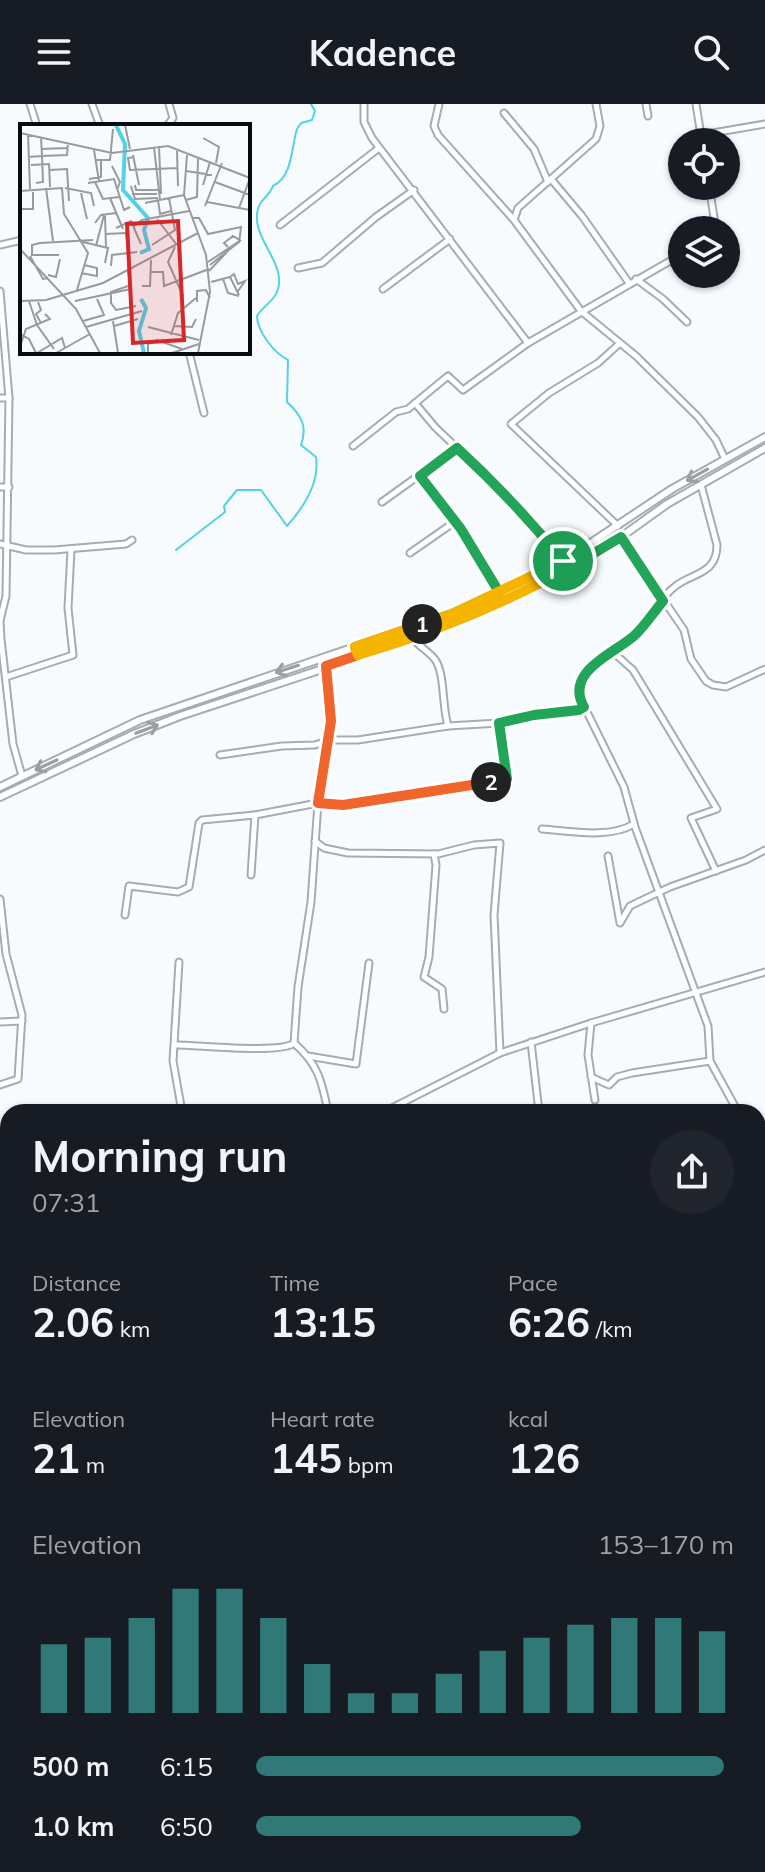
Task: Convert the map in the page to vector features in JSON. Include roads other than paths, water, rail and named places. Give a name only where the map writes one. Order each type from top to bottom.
[{"type":"street","points":[[30,104],[36,124]]},
{"type":"street","points":[[92,104],[99,124]]},
{"type":"street","points":[[168,124],[173,118],[169,104]]},
{"type":"street","points":[[364,104],[367,130],[379,148],[528,343]]},
{"type":"street","points":[[439,104],[434,126],[438,135],[514,220],[581,311],[636,356],[698,417],[716,440],[725,459]]},
{"type":"street","points":[[514,220],[518,208],[598,136],[600,126],[596,104]]},
{"type":"street","points":[[646,104],[648,116]]},
{"type":"street","points":[[696,104],[699,128]]},
{"type":"street","points":[[504,113],[534,149],[549,181],[582,216],[629,283]]},
{"type":"street","points":[[740,130],[765,124]]},
{"type":"street","points":[[280,225],[379,148]]},
{"type":"street","points":[[298,268],[322,263],[376,217],[414,190]]},
{"type":"street","points":[[502,206],[518,208]]},
{"type":"street","points":[[383,289],[450,239]]},
{"type":"street","points":[[0,245],[20,240]]},
{"type":"street","points":[[353,446],[396,412],[408,409],[448,376],[463,390],[528,343],[668,262]]},
{"type":"street","points":[[636,279],[687,322]]},
{"type":"street","points":[[0,291],[9,398],[9,487],[3,544],[6,596],[0,621],[15,755],[22,776]]},
{"type":"street","points":[[618,526],[511,424],[549,393],[607,357],[619,344]]},
{"type":"street","points":[[189,354],[204,413]]},
{"type":"street","points":[[0,398],[9,398]]},
{"type":"street","points":[[415,403],[435,427],[505,493],[563,561]]},
{"type":"street","points":[[0,787],[140,720],[452,614],[563,561],[672,489],[765,437]]},
{"type":"street","points":[[382,502],[457,448]]},
{"type":"street","points":[[0,797],[134,734],[358,655],[413,639],[548,580],[621,537],[667,504],[765,448]]},
{"type":"street","points":[[420,476],[456,521],[499,592]]},
{"type":"street","points":[[701,485],[717,552],[702,574],[679,583],[637,633],[581,678],[579,687],[581,706],[598,730],[624,787],[634,824],[708,1026],[710,1061],[734,1104]]},
{"type":"street","points":[[0,487],[9,487]]},
{"type":"street","points":[[410,553],[456,521]]},
{"type":"street","points":[[621,537],[684,630],[691,659],[710,684],[726,687],[765,669]]},
{"type":"street","points":[[3,544],[26,550],[71,550],[126,544],[132,540]]},
{"type":"street","points":[[6,677],[73,655],[68,608],[71,550]]},
{"type":"street","points":[[413,639],[438,665],[448,726]]},
{"type":"street","points":[[355,647],[358,655]]},
{"type":"street","points":[[614,653],[633,670],[717,809],[691,818],[716,871]]},
{"type":"street","points":[[176,1045],[250,1049],[289,1047],[294,1043],[298,987],[311,902],[318,803],[330,740],[326,666]]},
{"type":"street","points":[[220,755],[269,747],[315,745],[330,740],[358,740],[448,726],[499,723],[581,706]]},
{"type":"street","points":[[125,915],[129,886],[178,892],[189,887],[202,820],[255,815],[318,803],[343,805],[507,779],[499,723]]},
{"type":"street","points":[[251,875],[255,815]]},
{"type":"street","points":[[542,829],[588,832],[621,830],[634,824]]},
{"type":"street","points":[[315,841],[324,848],[348,853],[434,854],[500,843],[494,915],[500,1053]]},
{"type":"street","points":[[608,856],[620,923],[630,906],[765,850]]},
{"type":"street","points":[[434,854],[436,865],[430,942],[424,977],[442,989],[444,1009]]},
{"type":"street","points":[[0,899],[6,954],[22,1021],[18,1079],[0,1085]]},
{"type":"street","points":[[179,962],[173,1061],[181,1104]]},
{"type":"street","points":[[308,1056],[356,1064],[369,963]]},
{"type":"street","points":[[400,1104],[500,1053],[765,972]]},
{"type":"street","points":[[0,1022],[22,1021]]},
{"type":"street","points":[[591,1023],[588,1055],[595,1100]]},
{"type":"street","points":[[531,1042],[538,1104]]},
{"type":"street","points":[[294,1043],[308,1056],[326,1104]]},
{"type":"street","points":[[591,1077],[609,1085],[617,1077],[632,1073],[710,1061]]},
{"type":"waterway","points":[[176,550],[225,512],[224,506],[237,490],[261,490],[287,526],[305,503],[316,476],[316,457],[301,445],[304,432],[302,421],[287,402],[288,360],[267,341],[257,316],[275,296],[279,281],[278,270],[258,228],[259,206],[288,169],[297,129],[301,123],[312,120],[315,111],[311,104]]}]
